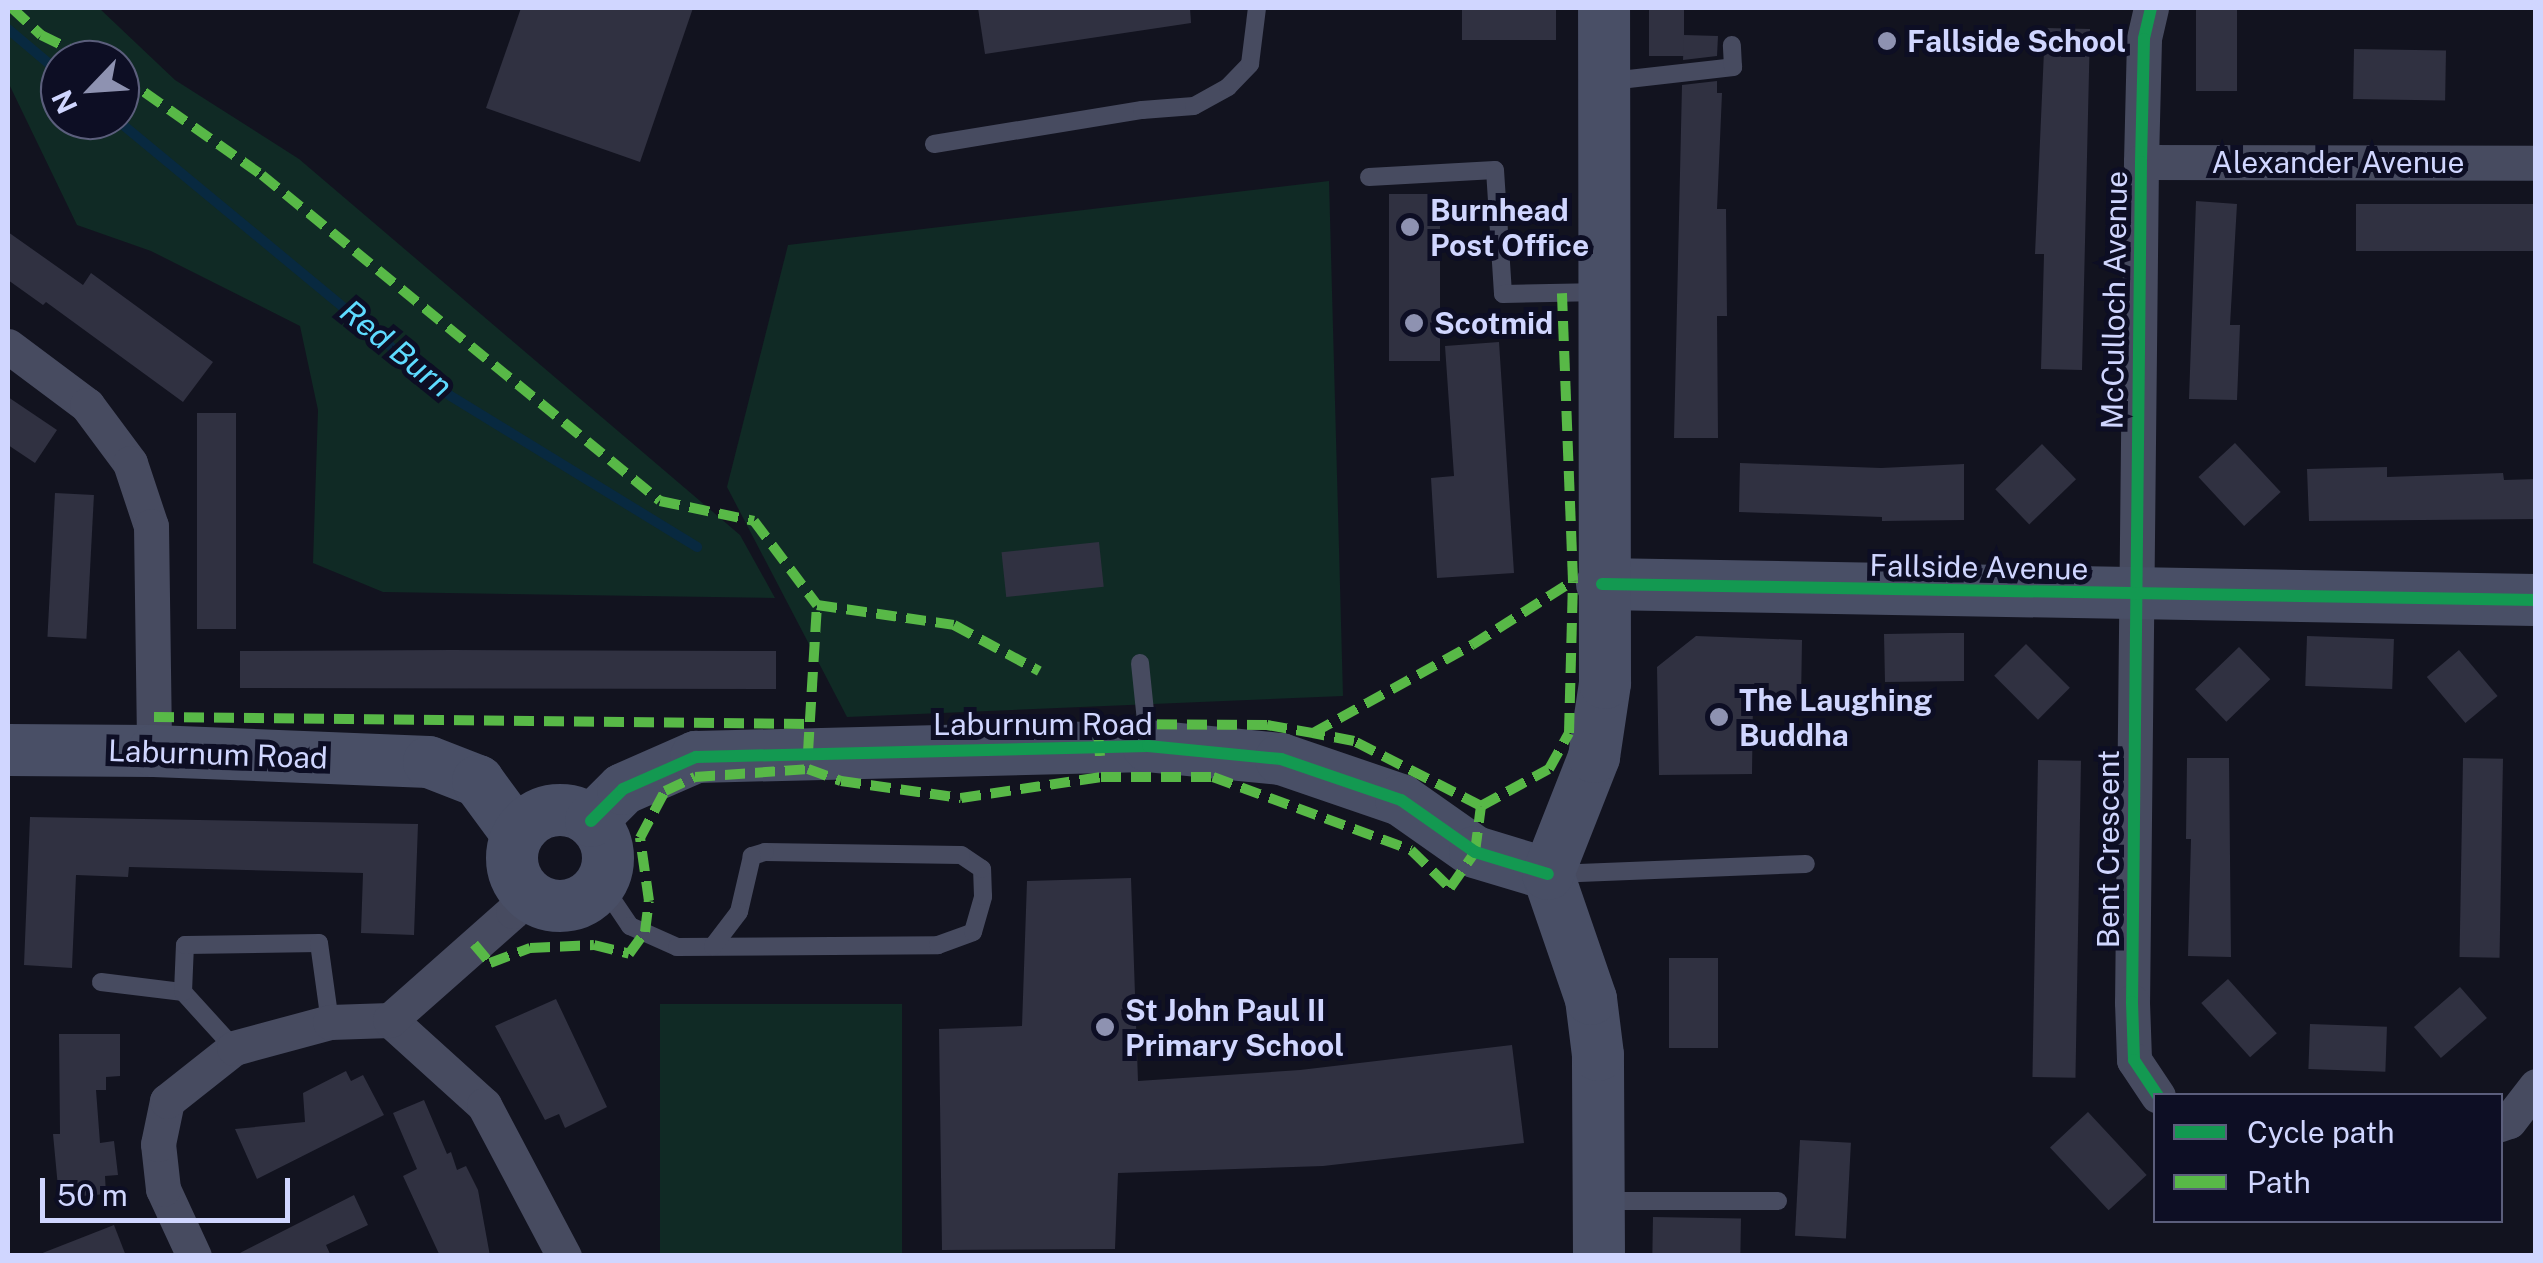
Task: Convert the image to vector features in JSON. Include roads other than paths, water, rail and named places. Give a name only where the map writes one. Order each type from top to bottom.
[{"type":"street","points":[[1599,1256],[1598,1056],[1591,999],[1548,874],[1594,757],[1605,683],[1604,8]]},
{"type":"street","name":"McCulloch Avenue","points":[[2134,595],[2144,39],[2151,8]]},
{"type":"street","name":"Alexander Avenue","points":[[2141,162],[2536,163]]},
{"type":"street","points":[[8,346],[87,405],[130,463],[151,526],[154,750]]},
{"type":"street","name":"Fallside Avenue","points":[[1602,584],[2536,600]]},
{"type":"street","name":"Bent Crescent","points":[[2134,595],[2134,1060],[2156,1093]]},
{"type":"street","name":"Laburnum Road","points":[[591,821],[622,789],[696,757],[1148,746],[1281,759],[1401,800],[1475,852],[1548,874]]},
{"type":"street","name":"Laburnum Road","points":[[8,750],[154,750],[429,762],[478,781],[517,834]]},
{"type":"street","points":[[551,810],[578,814],[591,821],[606,844],[607,871],[602,884],[592,895],[565,907],[550,906],[524,892],[512,864],[517,834],[538,815],[551,810]]},
{"type":"street","points":[[194,1256],[163,1189],[158,1144],[168,1100],[234,1048],[330,1022],[390,1020],[513,911],[524,892]]},
{"type":"street","points":[[390,1020],[484,1104],[564,1256]]},
{"type":"street","points":[[2503,1123],[2536,1086]]},
{"type":"lane","points":[[934,144],[1142,110],[1194,106],[1228,88],[1250,64],[1257,8]]},
{"type":"lane","points":[[1606,82],[1732,67],[1732,45]]},
{"type":"lane","points":[[1368,177],[1495,170],[1504,294],[1603,292]]},
{"type":"lane","points":[[1140,663],[1148,746]]},
{"type":"lane","points":[[602,884],[630,926],[677,948],[938,945],[973,932],[983,896],[982,869],[961,855],[765,852],[752,856],[739,912],[713,946]]},
{"type":"lane","points":[[1548,874],[1806,864]]},
{"type":"lane","points":[[184,992],[185,945],[318,943],[330,1022]]},
{"type":"lane","points":[[101,982],[184,992],[234,1048]]},
{"type":"lane","points":[[1600,1201],[1778,1200]]},
{"type":"waterway","name":"Red Burn","points":[[8,29],[40,56]]},
{"type":"waterway","name":"Red Burn","points":[[140,139],[449,395],[697,547]]},
{"type":"place","name":"Fallside School","points":[[1887,41]]},
{"type":"place","name":"Burnhead Post Office","points":[[1410,227]]},
{"type":"place","name":"Scotmid","points":[[1414,323]]},
{"type":"place","name":"The Laughing Buddha","points":[[1719,717]]},
{"type":"place","name":"St John Paul II Primary School","points":[[1105,1027]]}]
